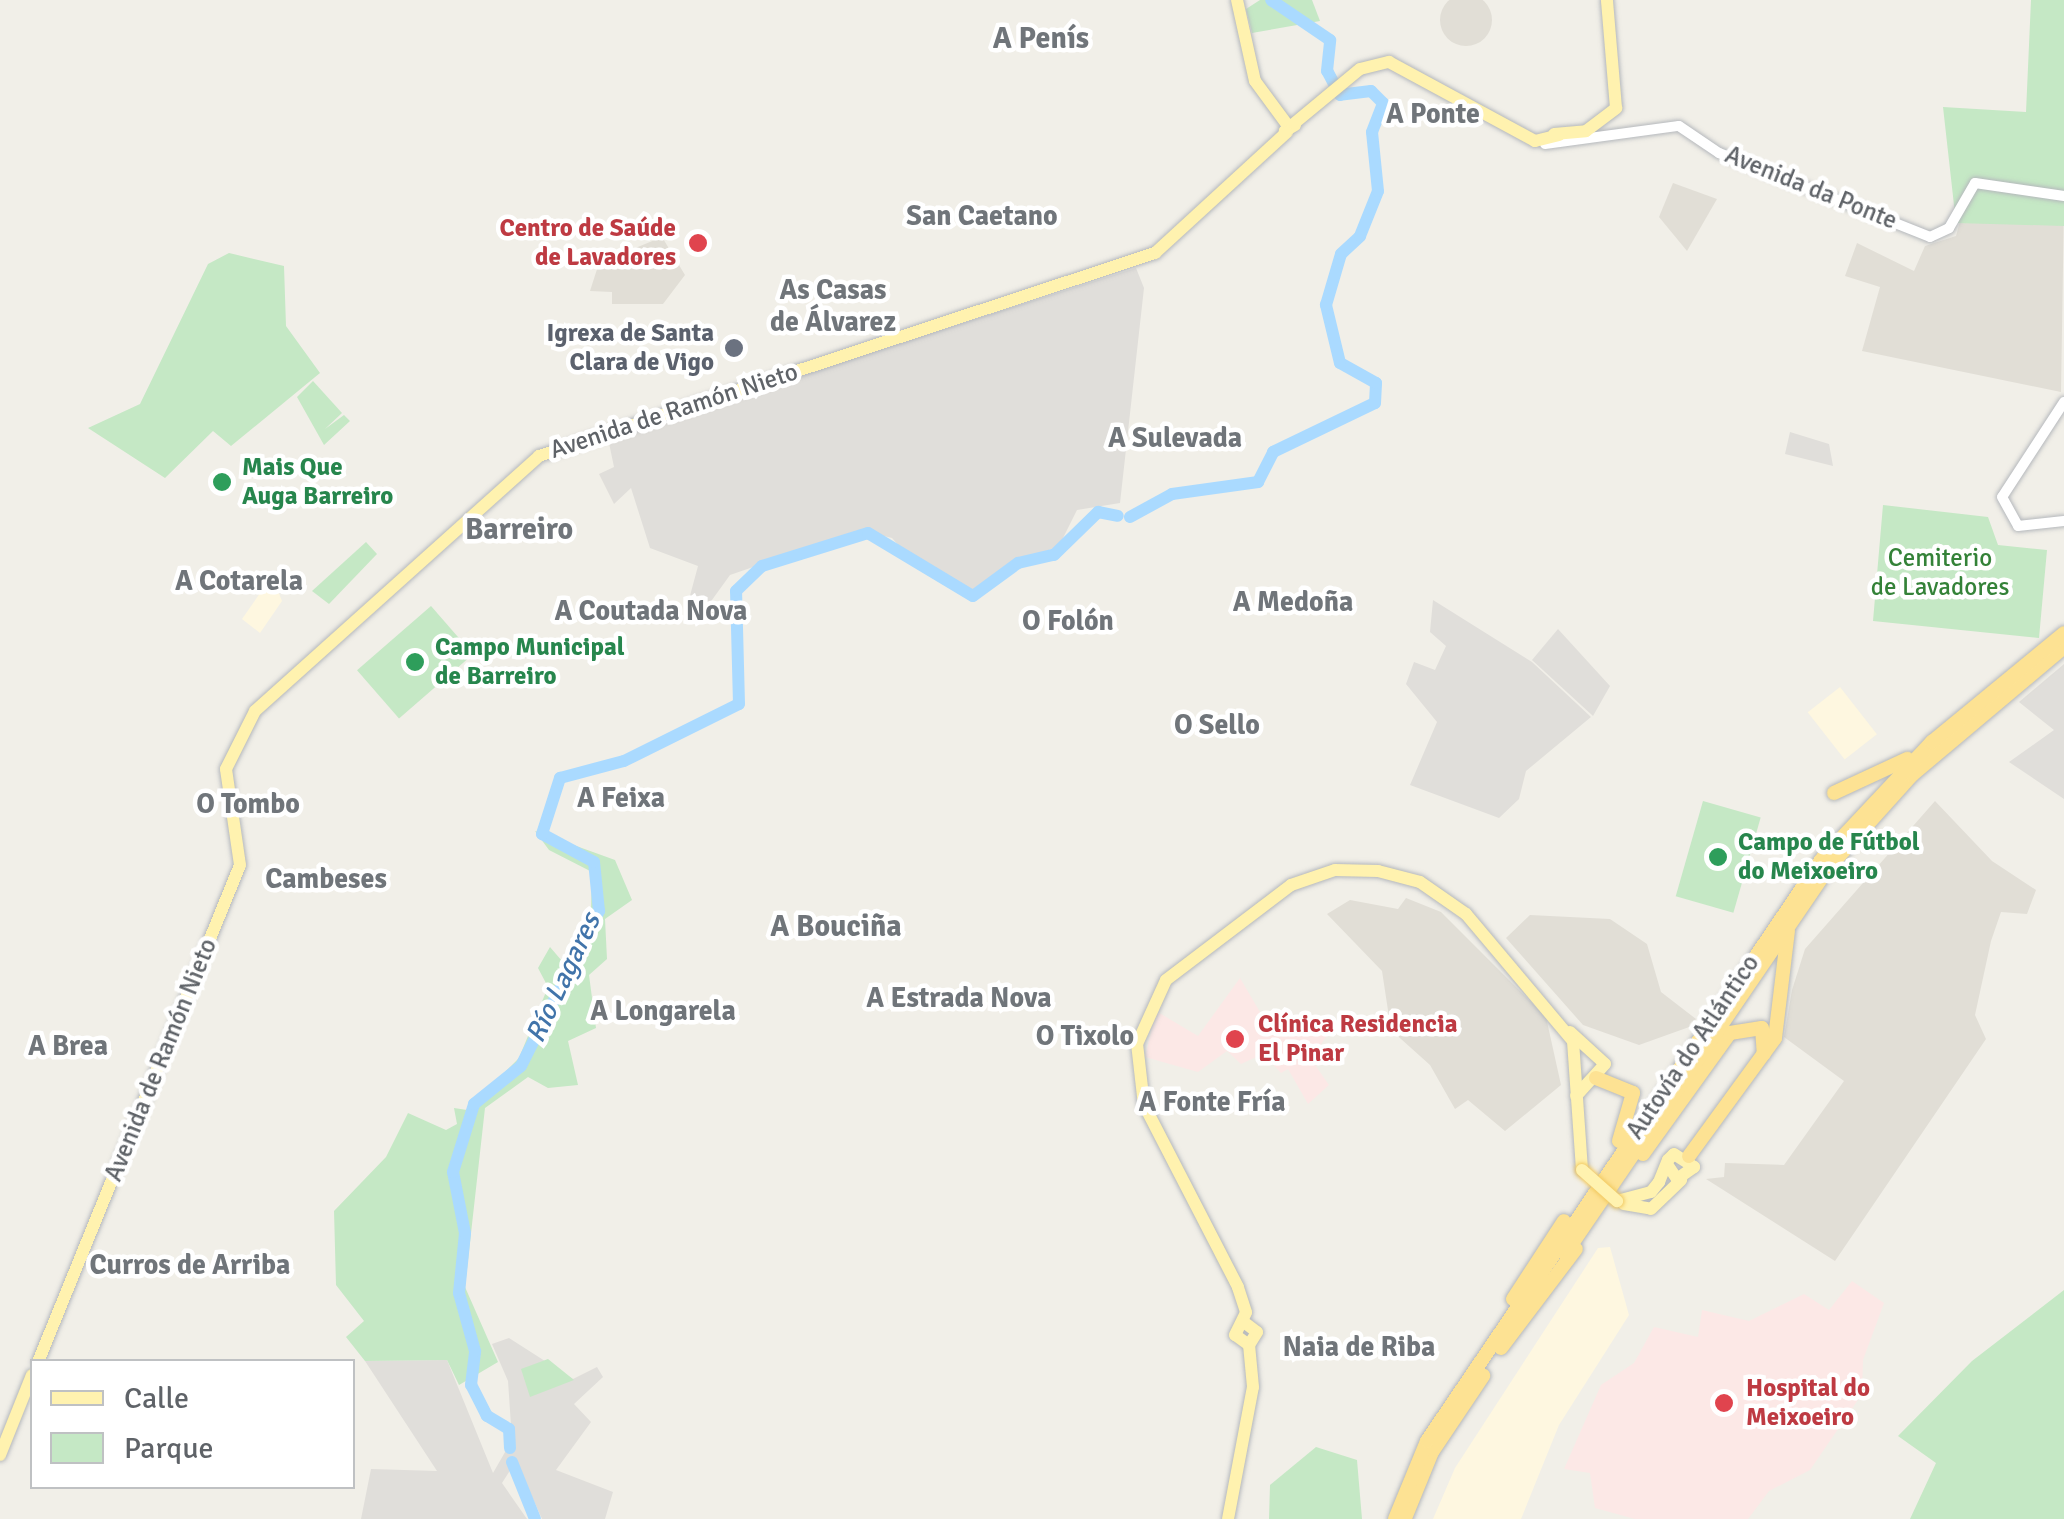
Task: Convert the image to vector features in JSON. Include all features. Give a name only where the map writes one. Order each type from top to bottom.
[{"type":"highway","name":"Autovía do Atlántico","points":[[1395,1519],[1416,1462],[1471,1376],[1822,859],[1932,742],[2062,637]]},
{"type":"highway","name":"Autovía do Atlántico","points":[[1404,1519],[1432,1452],[1803,904],[1912,776],[2062,637]]},
{"type":"highway","points":[[1834,793],[1932,742]]},
{"type":"highway","points":[[1690,1156],[1777,1031],[1787,933],[1803,904]]},
{"type":"highway","points":[[1501,1348],[1730,1033],[1762,1028],[1764,1054]]},
{"type":"highway","points":[[1471,1376],[1680,1051]]},
{"type":"highway","points":[[1593,1078],[1633,1092],[1619,1141]]},
{"type":"main road","points":[[1237,0],[1255,81],[1290,127]]},
{"type":"main road","points":[[1540,142],[1595,128],[1616,108],[1607,0]]},
{"type":"main road","name":"Avenida de Ramón Nieto","points":[[39,1359],[240,864],[243,836],[226,769],[256,711],[539,456],[1155,253],[1290,127],[1341,84],[1372,64],[1397,63],[1540,142]]},
{"type":"main road","points":[[1228,1519],[1252,1397],[1249,1345],[1258,1332],[1246,1323],[1238,1287],[1140,1090],[1142,1025],[1182,963],[1305,878],[1378,870],[1456,904],[1566,1030],[1604,1060],[1574,1098]]},
{"type":"main road","points":[[1566,1030],[1575,1064],[1574,1098],[1582,1170],[1617,1201],[1632,1206],[1650,1209],[1693,1170],[1690,1156],[1678,1153],[1667,1164],[1659,1182],[1632,1206]]},
{"type":"main road","points":[[1575,1064],[1592,1049]]},
{"type":"main road","points":[[1575,1064],[1593,1078]]},
{"type":"main road","points":[[1667,1164],[1681,1180]]},
{"type":"main road","points":[[1617,1201],[1659,1182]]},
{"type":"main road","points":[[0,1455],[30,1380]]},
{"type":"street","name":"Avenida da Ponte","points":[[1540,142],[1680,126],[1719,153],[1930,237],[1949,228],[1975,182],[2064,196]]},
{"type":"street","points":[[2064,402],[2002,497],[2018,526],[2064,521]]},
{"type":"shaded area","points":[[1451,-1],[1481,-1],[1490,10],[1490,30],[1476,44],[1456,44],[1442,30],[1442,10]]},
{"type":"shaded area","points":[[1673,183],[1717,199],[1687,251],[1659,217]]},
{"type":"shaded area","points":[[2064,204],[2061,392],[1862,351],[1880,287],[1845,276],[1857,243],[1914,271],[1925,246],[1956,236],[1962,214]]},
{"type":"shaded area","points":[[662,237],[685,275],[663,304],[612,304],[612,292],[590,291],[599,263]]},
{"type":"shaded area","points":[[1136,268],[1144,288],[1120,503],[1077,510],[1059,546],[1002,569],[973,595],[921,571],[892,538],[860,530],[730,575],[699,618],[684,618],[698,566],[650,548],[631,488],[614,504],[599,474],[614,467],[609,443],[627,430]]},
{"type":"shaded area","points":[[1790,432],[1829,444],[1833,466],[1785,454]]},
{"type":"shaded area","points":[[272,576],[282,601],[260,633],[242,619]]},
{"type":"shaded area","points":[[1433,600],[1532,662],[1591,717],[1526,771],[1519,799],[1499,818],[1410,785],[1437,722],[1406,684],[1414,662],[1435,670],[1446,646],[1430,632]]},
{"type":"shaded area","points":[[1558,629],[1610,686],[1593,716],[1532,660]]},
{"type":"shaded area","points":[[2064,664],[2064,799],[2009,762],[2054,730],[2019,702]]},
{"type":"shaded area","points":[[1840,687],[1877,734],[1845,760],[1808,712]]},
{"type":"shaded area","points":[[1935,801],[1992,861],[2036,890],[2027,914],[2001,912],[1991,941],[1975,1015],[1986,1039],[1835,1261],[1706,1179],[1724,1177],[1725,1163],[1784,1165],[1844,1081],[1784,1037],[1792,990],[1805,949]]},
{"type":"shaded area","points":[[1406,898],[1441,912],[1546,1017],[1561,1085],[1505,1131],[1468,1100],[1455,1109],[1430,1065],[1391,1030],[1382,971],[1327,914],[1350,900],[1398,909]]},
{"type":"shaded area","points":[[1530,915],[1610,919],[1647,944],[1661,992],[1696,1019],[1692,1026],[1639,1045],[1583,1025],[1506,938]]},
{"type":"shaded area","name":"Clínica Residencia El Pinar","points":[[1240,978],[1270,1029],[1330,1031],[1311,1059],[1329,1085],[1308,1104],[1288,1069],[1281,1073],[1263,1054],[1241,1064],[1227,1051],[1198,1072],[1145,1057],[1156,1011],[1198,1036]]},
{"type":"shaded area","points":[[1610,1247],[1629,1315],[1559,1425],[1521,1519],[1433,1519],[1455,1468],[1598,1248]]},
{"type":"shaded area","name":"Hospital do Meixoeiro","points":[[1852,1281],[1884,1303],[1863,1360],[1862,1394],[1810,1470],[1769,1491],[1748,1519],[1635,1519],[1595,1508],[1590,1473],[1564,1469],[1601,1385],[1634,1363],[1654,1327],[1698,1337],[1702,1310],[1749,1321],[1804,1294],[1829,1310]]},
{"type":"shaded area","points":[[509,1338],[573,1379],[597,1367],[603,1377],[574,1404],[591,1422],[556,1470],[613,1492],[605,1519],[542,1519],[516,1461],[502,1483],[527,1519],[361,1519],[371,1469],[437,1471],[365,1361],[447,1360],[493,1473],[512,1440],[508,1381],[492,1344]]},
{"type":"green space","points":[[1260,0],[1312,0],[1320,21],[1252,33],[1246,9]]},
{"type":"green space","points":[[2031,0],[2064,0],[2064,226],[1956,223],[1943,107],[2026,112]]},
{"type":"green space","points":[[229,253],[284,266],[286,326],[320,373],[231,446],[213,431],[165,478],[88,428],[140,404],[208,264]]},
{"type":"green space","points":[[313,381],[342,413],[325,429],[344,415],[350,421],[324,445],[297,397]]},
{"type":"green space","name":"Cemiterio de Lavadores","points":[[1883,505],[1988,517],[1998,545],[2047,550],[2039,638],[1873,621]]},
{"type":"green space","points":[[366,542],[377,554],[329,604],[312,591]]},
{"type":"green space","name":"Campo Municipal de Barreiro","points":[[431,606],[473,654],[399,719],[357,670]]},
{"type":"green space","name":"Campo de Fútbol do Meixoeiro","points":[[1703,801],[1761,818],[1733,913],[1676,896]]},
{"type":"green space","points":[[535,831],[615,860],[632,900],[605,919],[607,959],[589,975],[596,1028],[568,1041],[578,1085],[548,1088],[528,1077],[485,1108],[465,1287],[498,1362],[459,1385],[447,1360],[365,1361],[346,1337],[364,1321],[336,1285],[334,1211],[386,1157],[408,1113],[446,1130],[457,1124],[454,1108],[467,1110],[519,1058],[548,987],[538,968],[550,947],[562,961],[590,947],[592,872],[549,850]]},
{"type":"green space","points":[[2064,1290],[2064,1519],[1910,1519],[1936,1463],[1898,1436],[1972,1361]]},
{"type":"green space","points":[[548,1359],[574,1380],[530,1397],[521,1369]]},
{"type":"green space","points":[[1316,1447],[1357,1460],[1362,1519],[1269,1519],[1270,1485]]},
{"type":"waterway","name":"Río Lagares","points":[[1130,517],[1172,494],[1258,482],[1273,452],[1375,403],[1376,383],[1340,363],[1326,305],[1341,254],[1360,236],[1378,191],[1372,132],[1383,103],[1371,91],[1340,95],[1327,71],[1330,40],[1271,0]]},
{"type":"waterway","name":"Río Lagares","points":[[510,1448],[509,1429],[487,1416],[471,1385],[475,1351],[459,1293],[465,1233],[453,1172],[474,1104],[521,1066],[599,911],[594,862],[542,834],[560,778],[624,761],[739,704],[736,591],[762,566],[868,533],[973,596],[1018,563],[1054,555],[1098,512],[1118,516]]},
{"type":"waterway","name":"Río Lagares","points":[[512,1462],[535,1519]]},
{"type":"place","name":"Centro de Saúde de Lavadores","points":[[698,243]]},
{"type":"place","name":"Igrexa de Santa Clara de Vigo","points":[[734,348]]},
{"type":"place","name":"Mais Que Auga Barreiro","points":[[222,482]]},
{"type":"place","name":"Campo Municipal de Barreiro","points":[[415,662]]},
{"type":"place","name":"Campo de Fútbol do Meixoeiro","points":[[1718,857]]},
{"type":"place","name":"Clínica Residencia El Pinar","points":[[1235,1039]]},
{"type":"place","name":"Hospital do Meixoeiro","points":[[1724,1403]]},
{"type":"district","name":"A Penís","points":[[1041,39]]},
{"type":"district","name":"A Ponte","points":[[1433,114]]},
{"type":"district","name":"San Caetano","points":[[982,216]]},
{"type":"district","name":"As Casas de Álvarez","points":[[833,306]]},
{"type":"district","name":"A Sulevada","points":[[1175,438]]},
{"type":"district","name":"Barreiro","points":[[519,530]]},
{"type":"district","name":"A Cotarela","points":[[239,581]]},
{"type":"district","name":"A Medoña","points":[[1293,602]]},
{"type":"district","name":"A Coutada Nova","points":[[651,611]]},
{"type":"district","name":"O Folón","points":[[1068,621]]},
{"type":"district","name":"O Sello","points":[[1217,725]]},
{"type":"district","name":"A Feixa","points":[[621,798]]},
{"type":"district","name":"O Tombo","points":[[248,804]]},
{"type":"district","name":"Cambeses","points":[[326,879]]},
{"type":"district","name":"A Bouciña","points":[[836,927]]},
{"type":"district","name":"A Estrada Nova","points":[[959,998]]},
{"type":"district","name":"A Longarela","points":[[663,1011]]},
{"type":"district","name":"O Tixolo","points":[[1085,1036]]},
{"type":"district","name":"A Brea","points":[[68,1046]]},
{"type":"district","name":"A Fonte Fría","points":[[1212,1102]]},
{"type":"district","name":"Curros de Arriba","points":[[190,1265]]},
{"type":"district","name":"Naia de Riba","points":[[1359,1347]]}]
